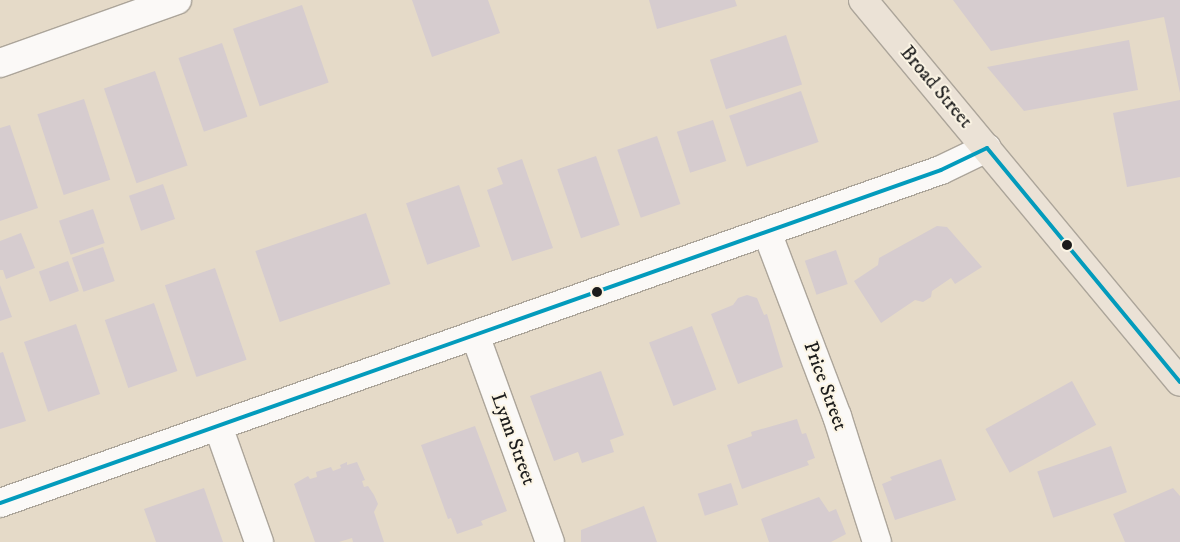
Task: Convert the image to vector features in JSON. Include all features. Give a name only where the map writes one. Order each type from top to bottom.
[{"type":"main road","name":"Broad Street","points":[[863,0],[1180,382]]},
{"type":"street","points":[[0,63],[177,0]]},
{"type":"street","points":[[0,503],[941,170],[987,148]]},
{"type":"street","name":"Price Street","points":[[768,232],[837,416],[877,542]]},
{"type":"street","name":"Lynn Street","points":[[475,335],[550,542]]},
{"type":"street","points":[[218,426],[259,542]]},
{"type":"building","points":[[412,0],[488,0],[500,33],[432,57]]},
{"type":"building","points":[[649,0],[735,0],[737,6],[657,29]]},
{"type":"building","points":[[953,0],[1180,0],[1180,93],[1164,17],[991,51]]},
{"type":"building","points":[[302,5],[329,83],[260,106],[233,29]]},
{"type":"building","points":[[786,35],[802,84],[726,109],[710,60]]},
{"type":"building","points":[[1129,40],[1138,90],[1024,111],[987,67]]},
{"type":"building","points":[[222,43],[247,117],[204,132],[179,58]]},
{"type":"building","points":[[155,71],[188,166],[136,183],[104,89]]},
{"type":"building","points":[[801,91],[819,142],[747,167],[729,116]]},
{"type":"building","points":[[84,99],[110,180],[64,195],[37,114]]},
{"type":"building","points":[[1180,100],[1180,177],[1127,187],[1113,113]]},
{"type":"building","points":[[713,120],[726,161],[690,173],[677,132]]},
{"type":"building","points":[[10,125],[38,208],[0,221],[0,128]]},
{"type":"building","points":[[657,136],[680,204],[641,218],[617,150]]},
{"type":"building","points":[[596,156],[620,225],[581,238],[557,169]]},
{"type":"building","points":[[522,159],[553,248],[512,261],[487,190],[503,184],[497,168]]},
{"type":"building","points":[[163,184],[175,219],[141,231],[129,196]]},
{"type":"building","points":[[459,185],[480,246],[427,265],[406,203]]},
{"type":"building","points":[[93,209],[105,243],[71,255],[59,221]]},
{"type":"building","points":[[366,213],[390,284],[280,322],[255,251]]},
{"type":"building","points":[[937,226],[947,227],[982,267],[955,284],[951,278],[932,291],[931,297],[923,302],[915,300],[881,323],[854,281],[878,265],[879,258]]},
{"type":"building","points":[[21,233],[35,268],[6,279],[3,270],[0,270],[0,241]]},
{"type":"building","points":[[103,247],[115,281],[84,292],[72,258]]},
{"type":"building","points":[[836,250],[848,284],[817,295],[805,261]]},
{"type":"building","points":[[68,261],[79,291],[50,302],[39,272]]},
{"type":"building","points":[[215,268],[247,360],[196,377],[165,285]]},
{"type":"building","points":[[0,285],[12,317],[0,321]]},
{"type":"building","points":[[747,295],[757,298],[764,315],[767,314],[783,367],[738,384],[711,314],[733,305],[738,298]]},
{"type":"building","points":[[154,303],[177,371],[128,388],[105,320]]},
{"type":"building","points":[[76,324],[100,394],[48,412],[24,342]]},
{"type":"building","points":[[692,326],[716,389],[673,406],[649,342]]},
{"type":"building","points":[[3,352],[26,421],[0,429],[0,353]]},
{"type":"building","points":[[601,371],[624,435],[610,440],[614,452],[582,463],[578,452],[554,461],[530,396]]},
{"type":"building","points":[[1072,381],[1096,425],[1010,473],[985,429]]},
{"type":"building","points":[[797,419],[802,434],[806,433],[815,458],[807,461],[809,465],[742,489],[727,445],[752,436],[751,432]]},
{"type":"building","points":[[475,426],[507,511],[481,521],[483,525],[457,534],[451,518],[448,519],[421,445]]},
{"type":"building","points":[[1111,446],[1127,492],[1053,518],[1037,471]]},
{"type":"building","points":[[941,459],[956,500],[895,520],[882,484],[892,480],[890,477]]},
{"type":"building","points":[[347,462],[347,465],[357,462],[365,480],[362,481],[364,487],[368,486],[374,495],[378,504],[374,512],[384,542],[353,542],[352,538],[339,542],[315,542],[294,484],[308,476],[310,479],[317,477],[316,472],[331,467],[333,471],[341,468],[340,465]]},
{"type":"building","points":[[731,483],[738,505],[705,516],[698,494]]},
{"type":"building","points":[[204,488],[223,542],[156,542],[144,509]]},
{"type":"building","points":[[1173,488],[1180,496],[1180,542],[1125,542],[1113,514]]},
{"type":"building","points":[[819,497],[829,512],[836,509],[846,534],[831,542],[769,542],[761,519]]},
{"type":"building","points":[[644,506],[657,542],[581,542],[581,530]]},
{"type":"transit line","points":[[0,503],[941,170],[987,148],[1180,382]]}]
